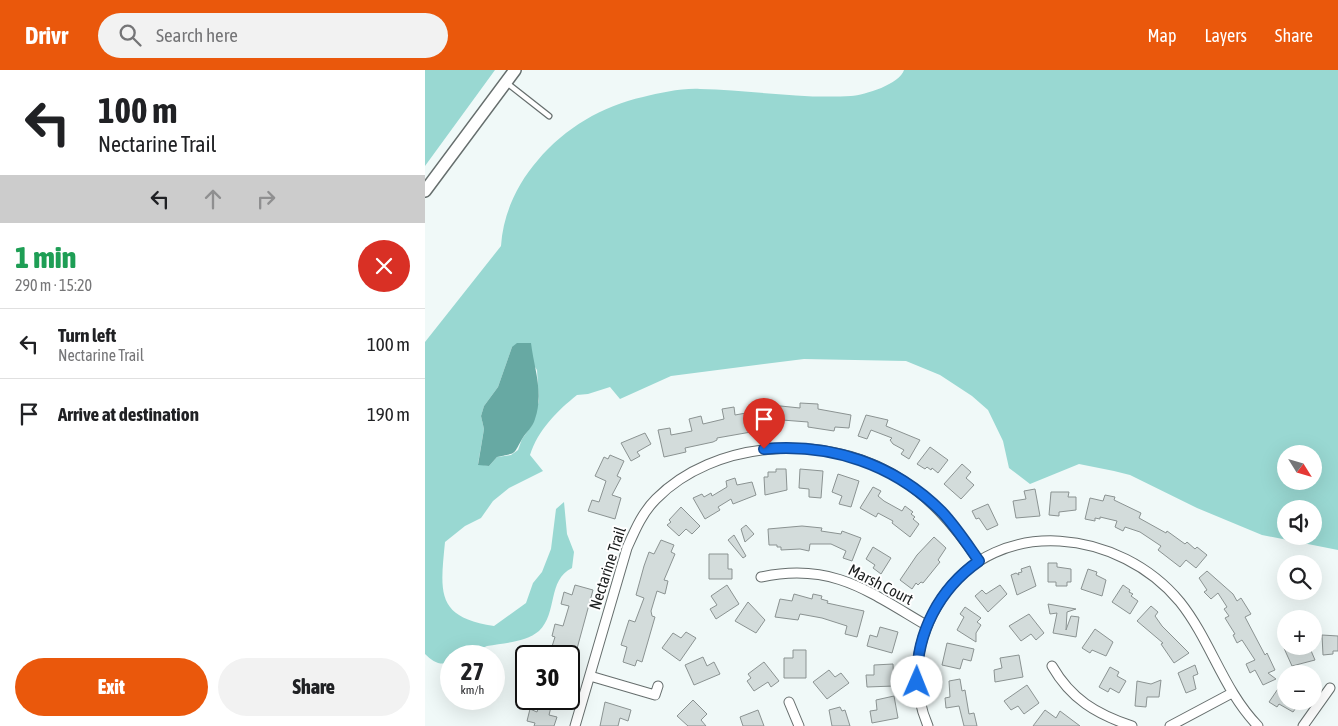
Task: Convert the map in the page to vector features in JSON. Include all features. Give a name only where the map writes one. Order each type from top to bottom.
[{"type":"main road","points":[[425,191],[515,70]]},
{"type":"street","name":"Nectarine Trail","points":[[575,726],[627,548],[645,512],[656,499],[681,480],[703,468],[746,453],[784,448],[819,449],[853,457],[872,464],[911,486],[929,500],[955,527],[979,561]]},
{"type":"street","points":[[928,726],[920,702],[917,674],[918,650],[926,625],[945,593],[958,578],[979,561],[1008,547],[1044,540],[1076,542],[1111,552],[1160,583],[1178,600],[1205,639],[1241,708],[1258,726]]},
{"type":"street","name":"Marsh Court","points":[[761,577],[797,571],[834,577],[871,592],[926,625]]},
{"type":"street","points":[[1052,666],[1069,692],[1077,698],[1105,715],[1132,726]]},
{"type":"street","points":[[590,676],[655,695],[658,686]]},
{"type":"street","points":[[1303,726],[1330,688]]},
{"type":"street","points":[[1170,726],[1232,692]]},
{"type":"street","points":[[789,702],[799,726]]},
{"type":"lane","points":[[506,82],[549,116]]},
{"type":"shaded area","points":[[425,70],[495,70],[425,166]]},
{"type":"shaded area","points":[[904,70],[1338,70],[1338,550],[1313,545],[1322,545],[1322,500],[1277,500],[1277,538],[1262,535],[1197,508],[1130,475],[1114,471],[1079,464],[1030,484],[1009,468],[1003,441],[988,410],[972,396],[940,375],[906,361],[804,359],[671,376],[620,399],[610,387],[588,394],[577,395],[549,422],[533,446],[530,455],[543,471],[509,488],[493,501],[481,518],[465,526],[445,542],[442,575],[446,600],[452,609],[461,616],[475,622],[494,626],[526,603],[533,583],[542,572],[551,549],[556,509],[564,502],[567,534],[574,552],[572,568],[564,573],[559,580],[545,624],[534,635],[515,642],[494,645],[440,645],[440,663],[431,659],[425,654],[425,342],[501,246],[502,234],[512,200],[530,169],[549,148],[572,128],[599,112],[643,97],[671,91],[693,89],[832,97],[851,96],[881,88],[896,80]],"holes":[[[512,347],[533,364],[537,370],[539,401],[532,425],[522,439],[518,450],[511,455],[497,457],[489,466],[478,464],[484,429],[481,416],[484,406],[498,387]]]},
{"type":"shaded area","points":[[517,343],[531,343],[539,400],[535,419],[533,425],[513,453],[497,457],[489,466],[478,465],[484,429],[481,416],[484,406],[498,387],[512,347]]},
{"type":"building","points":[[800,403],[818,404],[818,409],[851,415],[849,428],[835,427],[834,431],[808,427],[808,422],[782,420],[782,422],[767,425],[768,429],[717,438],[713,442],[685,448],[686,452],[664,457],[658,430],[670,428],[671,435],[692,431],[689,419],[701,416],[703,424],[724,419],[722,409],[734,407],[735,415],[757,411],[756,407],[771,405],[800,408]]},
{"type":"building","points":[[866,415],[888,420],[886,426],[920,440],[909,459],[901,454],[904,450],[893,444],[890,440],[892,438],[871,430],[867,439],[858,436]]},
{"type":"building","points":[[645,433],[651,444],[637,452],[640,456],[631,461],[621,443]]},
{"type":"building","points":[[930,447],[948,460],[938,473],[932,468],[931,470],[927,467],[925,469],[917,464]]},
{"type":"building","points":[[610,455],[624,461],[617,476],[621,478],[612,495],[621,498],[615,519],[588,511],[592,500],[599,502],[606,481],[595,476],[604,457],[608,459]]},
{"type":"building","points":[[962,464],[971,472],[966,478],[974,485],[961,499],[944,484]]},
{"type":"building","points":[[776,469],[786,469],[787,490],[765,495],[764,477],[768,477],[768,472],[776,472]]},
{"type":"building","points":[[800,469],[823,471],[821,498],[809,497],[809,489],[799,488]]},
{"type":"building","points":[[838,474],[859,481],[851,507],[839,504],[842,496],[832,492]]},
{"type":"building","points":[[735,478],[737,485],[752,482],[756,495],[733,504],[731,499],[718,507],[720,510],[705,519],[693,498],[702,494],[704,497],[711,493],[712,496],[727,487],[726,481]]},
{"type":"building","points":[[873,487],[881,491],[878,496],[884,501],[902,511],[905,506],[913,512],[911,514],[915,517],[913,519],[919,524],[910,537],[892,523],[893,521],[878,513],[876,517],[860,508]]},
{"type":"building","points":[[1035,489],[1040,516],[1016,518],[1013,501],[1026,499],[1024,491]]},
{"type":"building","points":[[1051,492],[1069,492],[1068,497],[1076,497],[1076,510],[1059,512],[1059,516],[1049,515]]},
{"type":"building","points":[[1105,495],[1115,497],[1114,500],[1141,513],[1139,518],[1166,533],[1167,531],[1185,544],[1187,542],[1195,549],[1197,547],[1207,555],[1196,568],[1186,560],[1180,567],[1158,550],[1161,546],[1140,532],[1125,527],[1123,531],[1115,527],[1117,521],[1100,517],[1100,519],[1095,518],[1095,521],[1085,519],[1090,498],[1103,501]]},
{"type":"building","points":[[988,504],[998,525],[987,530],[979,518],[976,519],[972,511]]},
{"type":"building","points":[[681,507],[700,526],[692,534],[686,529],[679,536],[667,525]]},
{"type":"building","points":[[746,525],[754,534],[745,542],[741,529]]},
{"type":"building","points":[[802,526],[822,528],[821,531],[841,534],[842,531],[861,538],[852,561],[843,558],[846,551],[831,544],[810,544],[809,551],[800,549],[781,550],[781,547],[777,547],[777,545],[769,545],[768,529]]},
{"type":"building","points":[[734,535],[746,556],[743,558],[728,540]]},
{"type":"building","points":[[934,537],[946,548],[938,560],[940,562],[923,583],[921,582],[918,585],[916,583],[912,589],[900,580],[917,555]]},
{"type":"building","points":[[661,540],[674,545],[671,552],[675,554],[664,580],[668,581],[665,594],[657,591],[651,611],[652,616],[655,617],[642,662],[637,660],[635,666],[623,662],[627,647],[621,645],[629,620],[635,622],[644,598],[636,595],[649,552],[654,554]]},
{"type":"building","points":[[873,547],[891,558],[881,574],[873,568],[875,565],[866,559]]},
{"type":"building","points":[[709,554],[728,554],[728,569],[732,569],[732,579],[709,579]]},
{"type":"building","points":[[1048,563],[1057,563],[1057,567],[1071,569],[1071,582],[1067,582],[1067,586],[1056,586],[1056,582],[1048,582]]},
{"type":"building","points":[[1030,566],[1036,586],[1017,595],[1011,575],[1016,573],[1019,575],[1018,573],[1022,572],[1021,569]]},
{"type":"building","points":[[1088,569],[1097,572],[1096,575],[1106,580],[1102,596],[1081,589]]},
{"type":"building","points":[[1207,571],[1233,594],[1237,601],[1241,598],[1251,614],[1245,617],[1275,670],[1268,673],[1276,679],[1263,685],[1255,670],[1250,673],[1246,664],[1255,660],[1242,640],[1237,643],[1233,635],[1235,634],[1225,618],[1229,616],[1224,609],[1227,607],[1218,593],[1211,599],[1204,592],[1207,590],[1199,578]]},
{"type":"building","points":[[575,585],[593,590],[578,645],[552,645],[555,637],[552,636],[555,624],[563,626],[569,606],[561,604],[564,592],[572,595]]},
{"type":"building","points":[[727,585],[739,604],[716,619],[710,609],[717,605],[711,596]]},
{"type":"building","points":[[1000,585],[1007,594],[988,612],[975,596],[982,590],[986,594]]},
{"type":"building","points":[[1123,585],[1133,594],[1131,596],[1138,601],[1130,614],[1112,602]]},
{"type":"building","points":[[794,594],[812,599],[813,594],[822,596],[821,599],[828,601],[827,603],[864,611],[857,637],[845,634],[847,626],[822,618],[800,614],[798,620],[775,617],[780,599],[792,601]]},
{"type":"building","points":[[748,602],[765,620],[756,633],[735,621]]},
{"type":"building","points":[[1048,604],[1076,609],[1067,612],[1066,630],[1071,616],[1079,617],[1076,637],[1053,633],[1057,613],[1050,614]]},
{"type":"building","points":[[1151,606],[1158,612],[1155,616],[1162,626],[1189,653],[1174,663],[1161,644],[1163,643],[1137,621]]},
{"type":"building","points":[[965,607],[981,618],[977,622],[981,625],[976,633],[976,642],[957,630],[964,617],[960,614]]},
{"type":"building","points":[[1029,614],[1044,633],[1036,640],[1031,634],[1021,641],[1009,626]]},
{"type":"building","points":[[880,627],[898,632],[892,653],[867,646],[870,635],[877,637]]},
{"type":"building","points":[[1095,629],[1113,642],[1106,656],[1092,650],[1090,653],[1082,648]]},
{"type":"building","points":[[686,632],[696,638],[680,661],[662,648],[673,633],[681,638]]},
{"type":"building","points":[[1322,635],[1338,636],[1338,651],[1333,651],[1333,654],[1323,655]]},
{"type":"building","points":[[947,643],[974,649],[971,661],[963,659],[960,669],[942,665]]},
{"type":"building","points":[[793,650],[806,650],[806,678],[784,678],[784,658],[793,658]]},
{"type":"building","points":[[1019,655],[1023,677],[995,682],[994,670],[1002,668],[1000,658]]},
{"type":"building","points":[[1287,655],[1313,655],[1315,660],[1296,665],[1292,665]]},
{"type":"building","points":[[703,657],[707,666],[714,662],[720,674],[694,685],[685,665]]},
{"type":"building","points":[[764,662],[779,681],[771,687],[768,682],[754,691],[747,681],[751,678],[748,674]]},
{"type":"building","points":[[893,664],[894,686],[867,687],[866,675],[874,675],[874,665]]},
{"type":"building","points":[[1195,665],[1198,674],[1193,676],[1196,689],[1186,693],[1178,673]]},
{"type":"building","points":[[1110,667],[1119,672],[1117,676],[1126,681],[1119,693],[1110,688],[1108,692],[1099,687]]},
{"type":"building","points":[[829,670],[835,677],[841,673],[849,683],[827,699],[813,682]]},
{"type":"building","points":[[960,679],[962,691],[965,690],[969,714],[974,713],[977,726],[964,726],[959,706],[946,708],[945,698],[950,697],[949,681]]},
{"type":"building","points":[[1161,680],[1159,697],[1147,697],[1146,707],[1135,706],[1137,681],[1151,684]]},
{"type":"building","points":[[1027,685],[1039,703],[1024,714],[1018,706],[1011,710],[1004,701]]},
{"type":"building","points":[[1277,690],[1277,707],[1269,702]]},
{"type":"building","points":[[894,696],[898,718],[872,723],[870,711],[877,710],[876,700]]},
{"type":"building","points":[[693,700],[707,714],[701,720],[706,726],[688,726],[677,716]]},
{"type":"building","points":[[605,702],[631,710],[628,721],[620,718],[618,726],[600,726]]},
{"type":"building","points":[[840,707],[842,711],[845,710],[850,726],[832,726],[829,710]]},
{"type":"building","points":[[530,710],[537,712],[538,710],[550,710],[549,715],[557,717],[554,726],[534,726],[535,723],[527,721]]},
{"type":"building","points":[[758,710],[764,726],[743,726],[740,717]]},
{"type":"building","points":[[1045,710],[1056,718],[1060,711],[1080,726],[1033,726]]},
{"type":"route","points":[[764,449],[819,449],[853,457],[890,473],[911,486],[942,512],[979,561],[958,578],[945,593],[926,625],[918,650],[917,682]]}]
